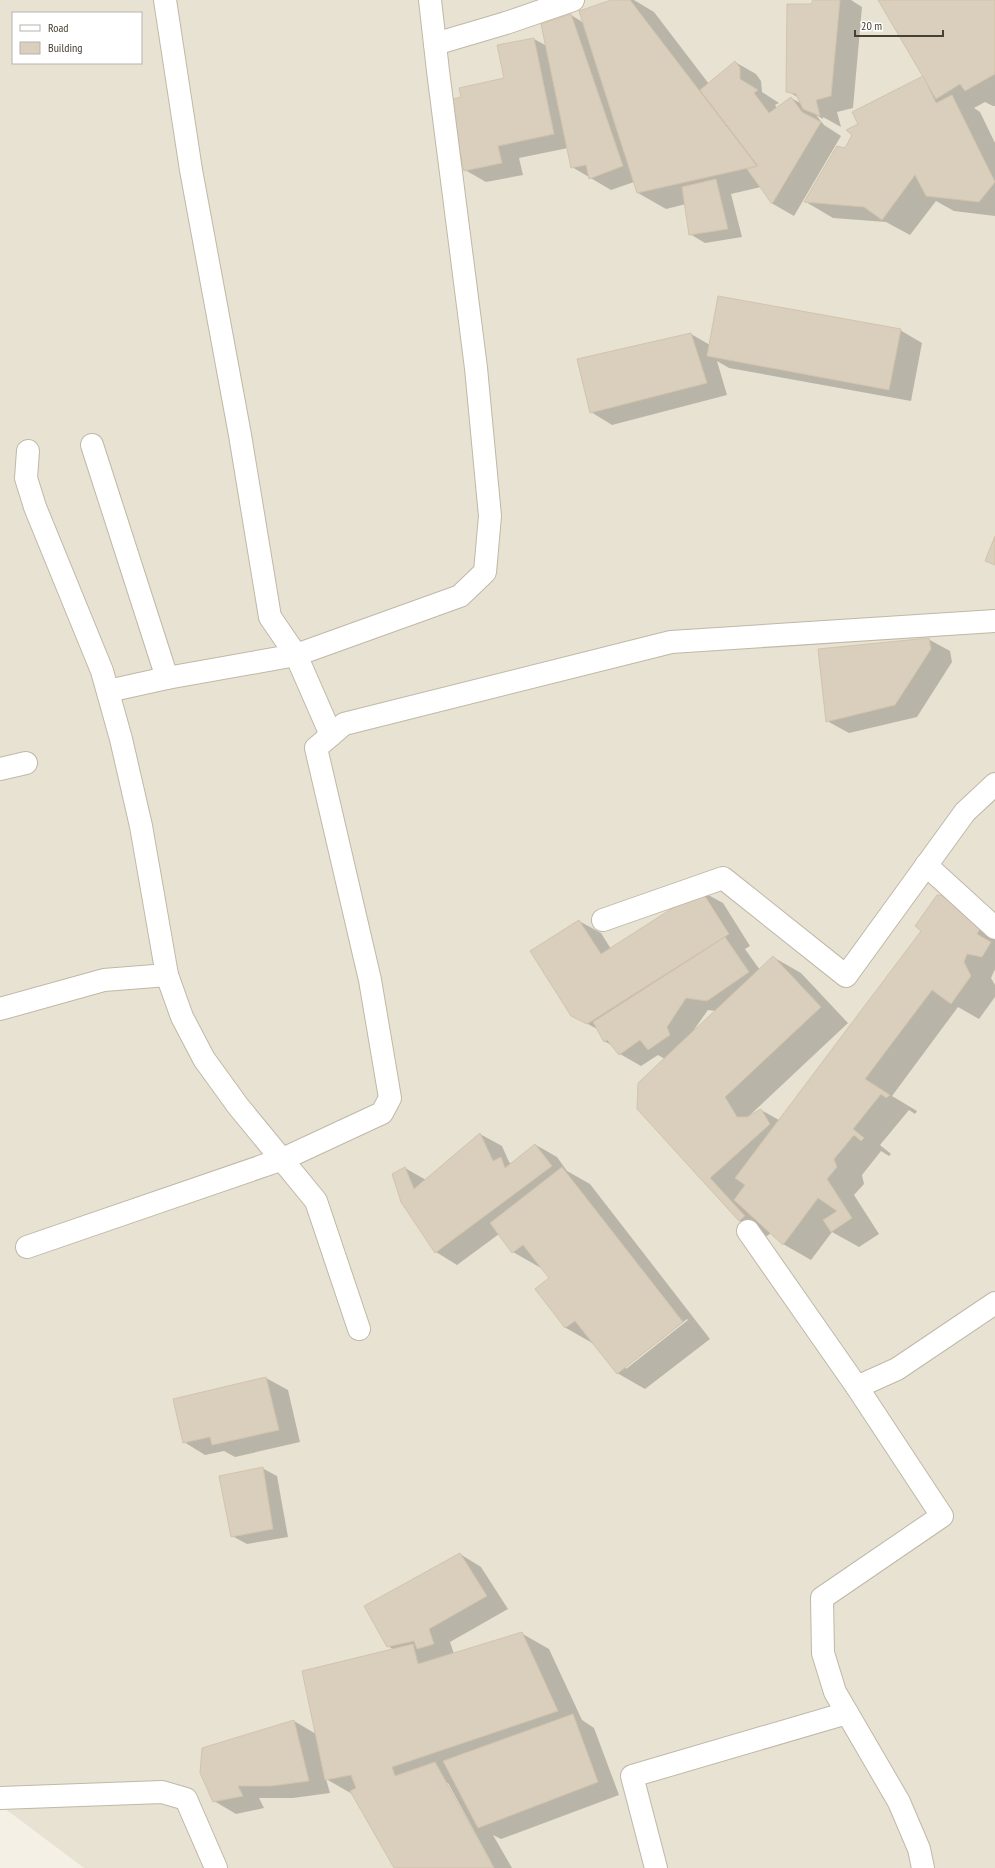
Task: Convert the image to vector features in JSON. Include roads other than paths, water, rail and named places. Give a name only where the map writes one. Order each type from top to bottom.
[{"type":"street","points":[[165,0],[191,170],[240,435],[270,617],[296,655],[331,735]]},
{"type":"street","points":[[108,691],[167,678],[296,655],[460,596],[485,572],[490,516],[476,368],[430,0]]},
{"type":"street","points":[[435,44],[506,23],[573,0]]},
{"type":"street","points":[[92,445],[167,678]]},
{"type":"street","points":[[28,451],[26,478],[35,507],[102,671],[108,691],[121,739],[141,826],[167,975],[182,1017],[204,1059],[238,1106],[316,1201],[360,1329]]},
{"type":"street","points":[[26,1247],[283,1159],[382,1113],[390,1098],[370,980],[316,748],[344,724],[671,642],[995,621]]},
{"type":"street","points":[[0,769],[26,763]]},
{"type":"street","points":[[603,920],[723,878],[846,976],[965,812],[995,784]]},
{"type":"street","points":[[926,865],[995,928]]},
{"type":"street","points":[[0,1009],[104,980],[167,975]]},
{"type":"street","points":[[748,1232],[857,1387],[942,1516],[822,1598],[824,1653],[836,1692],[899,1802],[919,1850],[923,1868]]},
{"type":"street","points":[[857,1387],[897,1369],[995,1303]]},
{"type":"street","points":[[656,1868],[632,1776],[848,1713]]},
{"type":"street","points":[[0,1798],[162,1792],[186,1799],[216,1868]]}]
